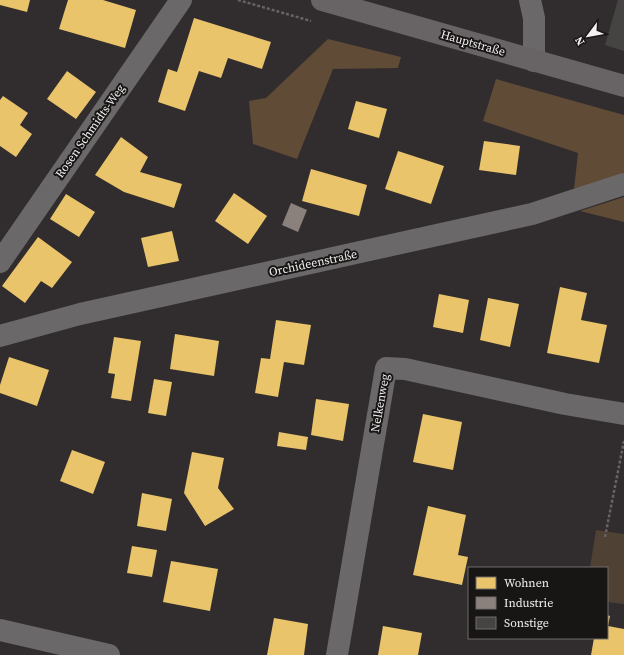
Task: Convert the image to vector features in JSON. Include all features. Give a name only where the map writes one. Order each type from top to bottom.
[{"type":"main road","name":"Hauptstraße","points":[[322,0],[624,86]]},
{"type":"street","name":"Rosen Schmidts-Weg","points":[[0,262],[181,0]]},
{"type":"street","points":[[530,0],[534,18],[534,61]]},
{"type":"street","name":"Orchideenstraße","points":[[0,336],[80,314],[532,214],[624,184]]},
{"type":"street","name":"Nelkenweg","points":[[337,655],[386,368],[405,369],[565,404],[624,414]]},
{"type":"street","points":[[0,630],[109,655]]},
{"type":"path","points":[[605,537],[624,441]]},
{"type":"shaded area","points":[[328,39],[401,57],[398,68],[333,69],[297,159],[253,144],[249,101],[266,98]]},
{"type":"shaded area","points":[[496,79],[624,115],[624,176],[574,189],[578,153],[483,121]]},
{"type":"shaded area","points":[[624,197],[624,222],[580,211]]},
{"type":"shaded area","points":[[596,530],[624,534],[624,604],[608,602],[608,567],[590,567]]},
{"type":"building: Wohnen","points":[[0,0],[30,0],[27,12],[0,5]]},
{"type":"building: Wohnen","points":[[68,0],[103,0],[136,10],[125,48],[59,29]]},
{"type":"building: Wohnen","points":[[194,18],[271,42],[262,69],[228,58],[221,78],[199,71],[185,111],[158,102],[168,69],[177,72]]},
{"type":"building: Wohnen","points":[[67,71],[96,92],[76,119],[47,99]]},
{"type":"building: Wohnen","points":[[3,96],[28,113],[20,125],[32,134],[16,157],[0,146],[0,100]]},
{"type":"building: Wohnen","points":[[356,101],[387,109],[379,138],[348,129]]},
{"type":"building: Wohnen","points":[[121,137],[148,157],[140,172],[182,184],[174,208],[124,192],[95,175]]},
{"type":"building: Wohnen","points":[[484,141],[520,146],[516,175],[479,170]]},
{"type":"building: Wohnen","points":[[398,151],[444,166],[431,204],[385,189]]},
{"type":"building: Wohnen","points":[[311,169],[367,185],[359,216],[302,201]]},
{"type":"building: Wohnen","points":[[234,193],[267,216],[248,244],[215,221]]},
{"type":"building: Wohnen","points":[[66,194],[95,212],[79,237],[50,219]]},
{"type":"building: Wohnen","points":[[172,231],[179,261],[148,267],[141,238]]},
{"type":"building: Wohnen","points":[[38,237],[72,262],[52,288],[41,281],[25,303],[2,286]]},
{"type":"building: Wohnen","points":[[560,287],[587,293],[581,320],[607,325],[599,363],[547,353]]},
{"type":"building: Wohnen","points":[[439,294],[469,300],[463,333],[433,327]]},
{"type":"building: Wohnen","points":[[488,298],[519,304],[510,347],[480,340]]},
{"type":"building: Wohnen","points":[[276,320],[311,325],[304,365],[284,362],[278,397],[255,393],[261,358],[270,359]]},
{"type":"building: Wohnen","points":[[175,334],[219,341],[214,376],[170,369]]},
{"type":"building: Wohnen","points":[[114,337],[141,341],[131,401],[111,398],[115,374],[108,373]]},
{"type":"building: Wohnen","points":[[9,357],[49,370],[37,406],[0,393],[0,385]]},
{"type":"building: Wohnen","points":[[154,379],[172,382],[166,416],[148,413]]},
{"type":"building: Wohnen","points":[[316,399],[349,404],[343,441],[311,435]]},
{"type":"building: Wohnen","points":[[423,414],[462,422],[453,470],[413,462]]},
{"type":"building: Wohnen","points":[[279,432],[308,437],[306,450],[277,446]]},
{"type":"building: Wohnen","points":[[72,450],[105,462],[93,494],[60,481]]},
{"type":"building: Wohnen","points":[[192,452],[224,458],[218,488],[234,509],[205,526],[184,493]]},
{"type":"building: Wohnen","points":[[142,493],[172,499],[166,531],[137,526]]},
{"type":"building: Wohnen","points":[[428,506],[466,515],[458,555],[468,557],[462,585],[413,575]]},
{"type":"building: Wohnen","points":[[132,546],[157,550],[152,577],[127,573]]},
{"type":"building: Wohnen","points":[[171,561],[218,569],[210,611],[163,602]]},
{"type":"building: Wohnen","points":[[608,615],[610,616],[608,626]]},
{"type":"building: Wohnen","points":[[274,618],[308,624],[304,655],[267,655]]},
{"type":"building: Wohnen","points":[[383,626],[422,633],[418,655],[378,655]]},
{"type":"building: Wohnen","points":[[608,626],[624,629],[624,655],[591,655],[594,639],[608,639]]},
{"type":"building: Industrie","points":[[291,203],[307,210],[298,232],[282,225]]},
{"type":"building: Sonstige","points":[[618,0],[624,0],[624,51],[605,45]]}]
